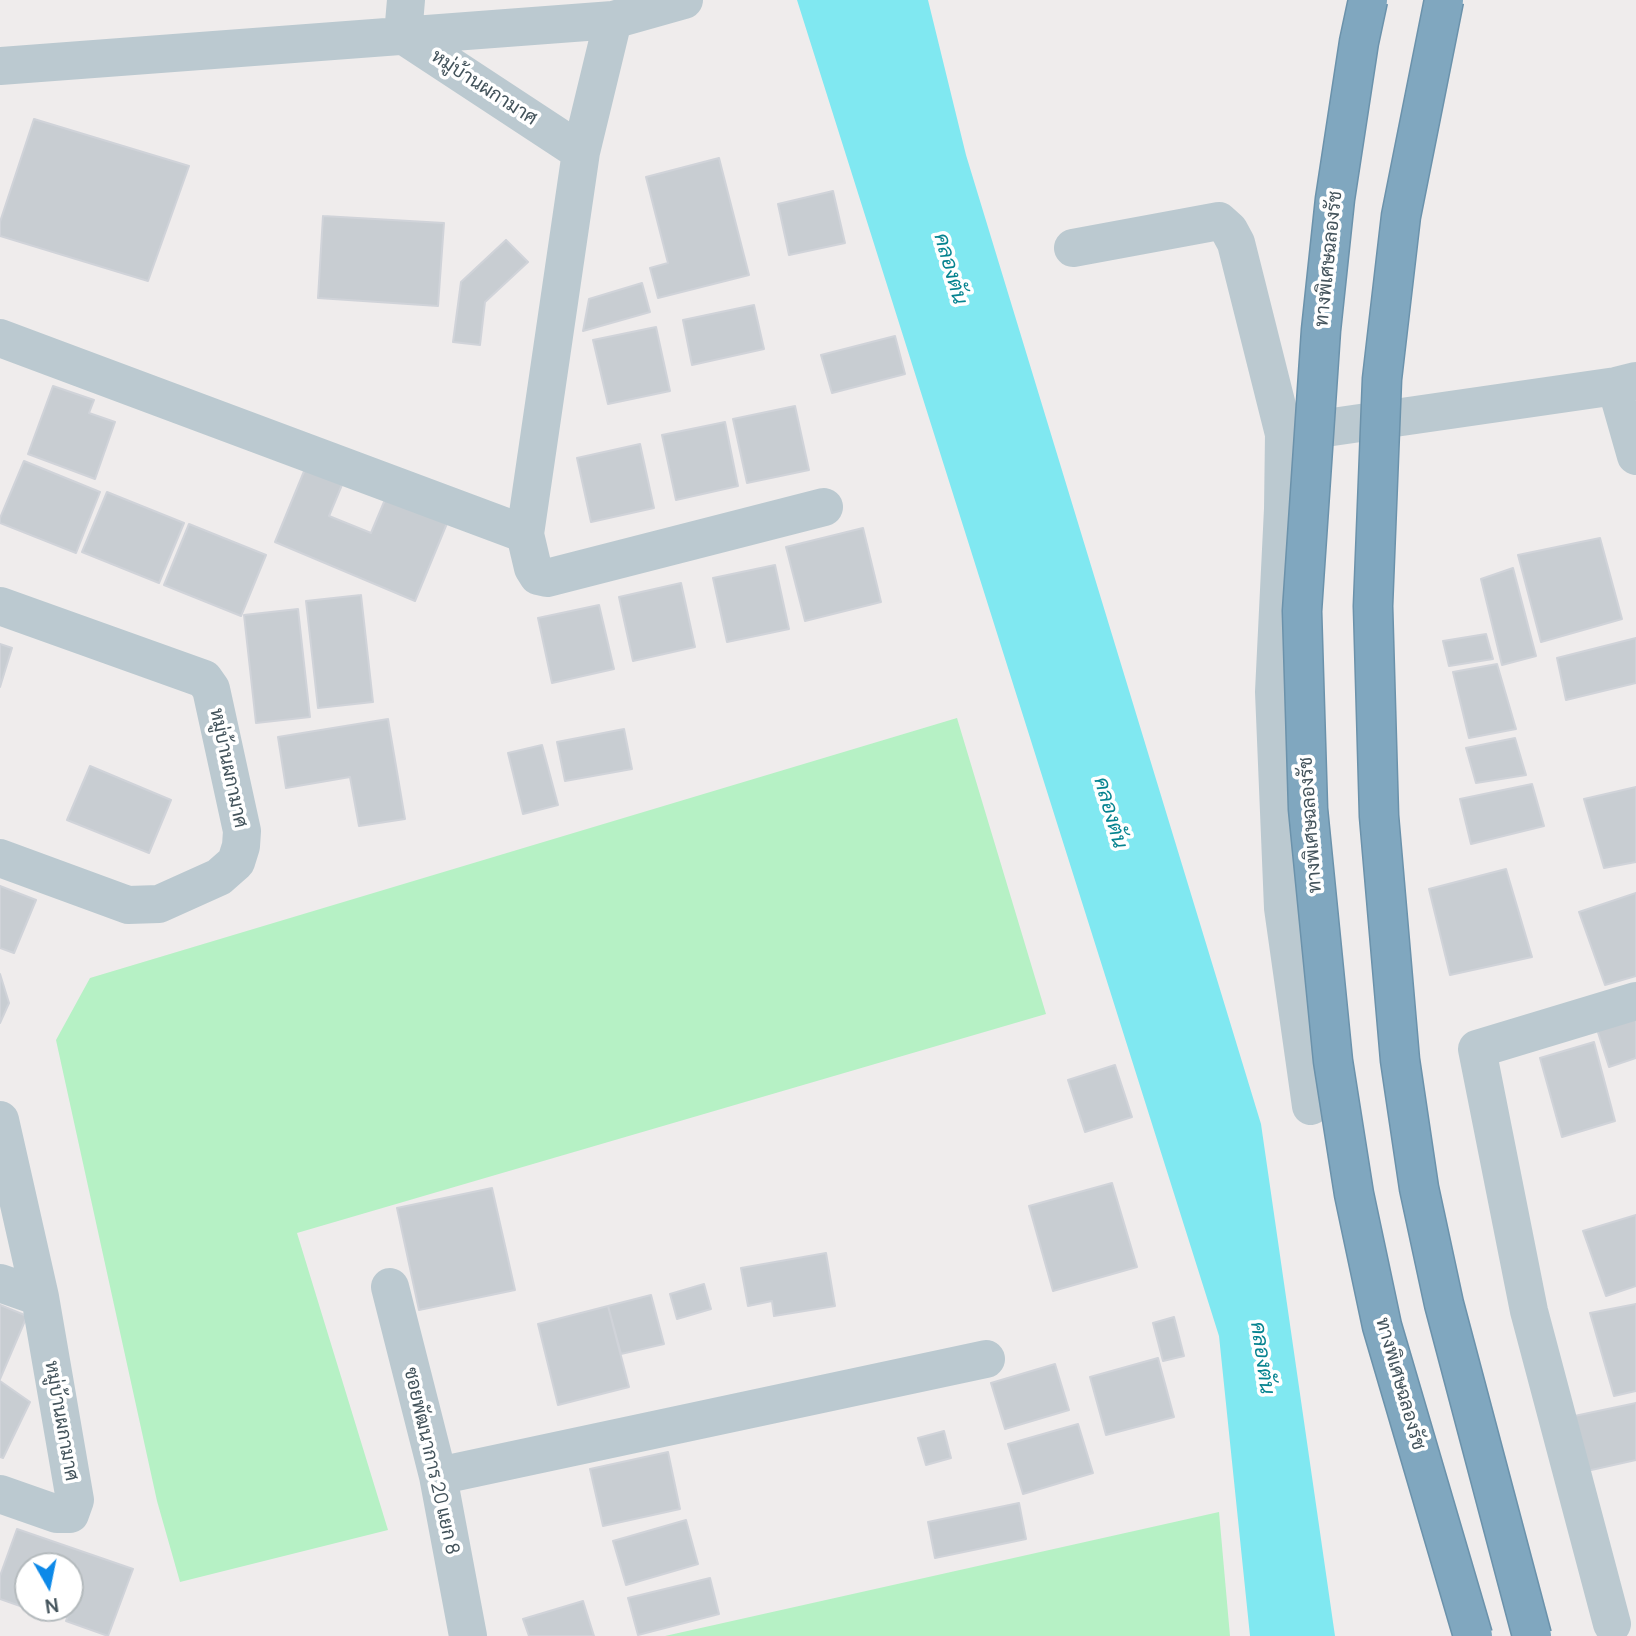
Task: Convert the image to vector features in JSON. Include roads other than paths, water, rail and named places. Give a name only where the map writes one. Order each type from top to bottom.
[{"type":"highway","name":"ทางพิเศษฉลองรัช","points":[[1368,0],[1335,199],[1321,330],[1302,611],[1308,809],[1333,1061],[1354,1194],[1382,1326],[1473,1636]]},
{"type":"highway","points":[[1444,0],[1401,216],[1382,379],[1373,606],[1379,816],[1400,1060],[1419,1188],[1444,1304],[1532,1636]]},
{"type":"street","points":[[0,66],[405,17],[613,20],[677,2]]},
{"type":"street","name":"หมู่บ้านผกามาศ","points":[[405,17],[581,152]]},
{"type":"street","points":[[613,20],[581,152],[525,534],[533,568],[538,576],[547,578],[824,507]]},
{"type":"street","points":[[1073,248],[1219,221],[1229,230],[1236,243],[1284,434],[1274,692],[1283,908],[1311,1106]]},
{"type":"street","points":[[0,338],[525,534]]},
{"type":"street","points":[[1284,434],[1626,384],[1636,456]]},
{"type":"street","name":"หมู่บ้านผกามาศ","points":[[0,606],[204,679],[211,689],[242,831],[236,862],[219,877],[159,904],[128,905],[0,858]]},
{"type":"street","points":[[1612,1624],[1529,1311],[1477,1049],[1636,1001]]},
{"type":"street","name":"หมู่บ้านผกามาศ","points":[[0,1120],[40,1297],[75,1500],[71,1514],[57,1514],[0,1494]]},
{"type":"street","points":[[0,1283],[40,1297]]},
{"type":"street","name":"ซอยพัฒนาการ 20 แยก 8","points":[[390,1287],[438,1476],[468,1636]]},
{"type":"street","points":[[438,1476],[986,1359]]},
{"type":"water","name":"คลองตัน","points":[[797,0],[928,0],[966,155],[1261,1124],[1335,1636],[1250,1636],[1219,1336]]}]
